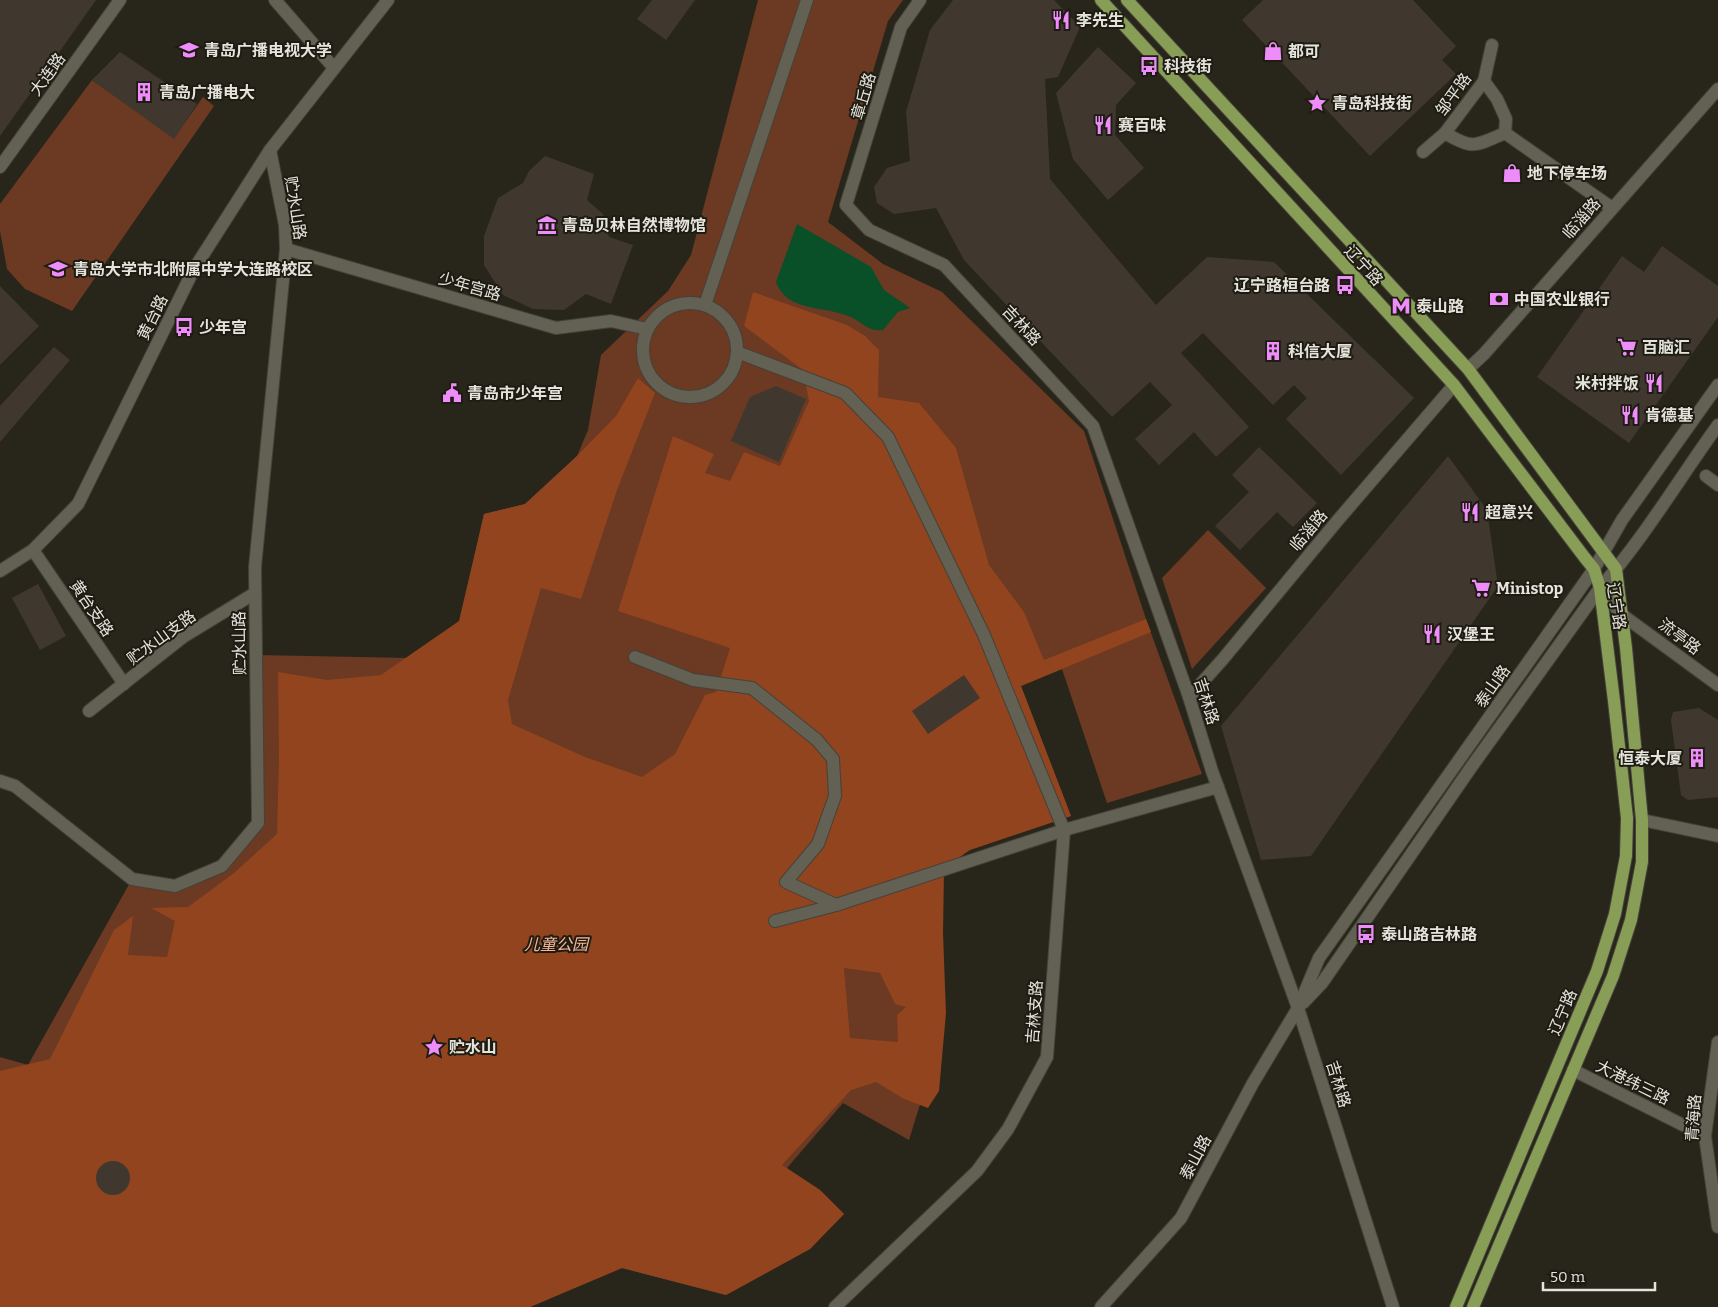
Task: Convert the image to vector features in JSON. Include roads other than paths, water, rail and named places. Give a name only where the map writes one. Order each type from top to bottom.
[{"type":"main road","name":"辽宁路","points":[[1102,0],[1454,386],[1594,570],[1600,588],[1627,818],[1626,856],[1615,914],[1597,971],[1456,1307]]},
{"type":"main road","name":"辽宁路","points":[[1127,0],[1468,369],[1616,569],[1642,820],[1642,862],[1631,920],[1613,976],[1473,1307]]},
{"type":"street","name":"大连路","points":[[0,167],[120,0]]},
{"type":"street","points":[[275,0],[334,68]]},
{"type":"street","name":"黄台路","points":[[0,571],[33,550],[78,504],[194,270],[270,150],[388,0]]},
{"type":"street","points":[[705,305],[807,0]]},
{"type":"street","name":"章丘路","points":[[846,205],[902,27],[920,0]]},
{"type":"street","name":"邹平路","points":[[1423,152],[1445,133],[1484,81],[1492,45]]},
{"type":"street","points":[[1484,81],[1497,100],[1506,119],[1505,133]]},
{"type":"street","name":"临淄路","points":[[1468,369],[1484,354],[1718,89]]},
{"type":"street","points":[[1445,133],[1463,144],[1479,145],[1505,133]]},
{"type":"street","points":[[1505,133],[1612,208]]},
{"type":"street","name":"贮水山路","points":[[0,781],[15,786],[132,878],[175,886],[222,866],[258,824],[255,567],[286,249],[285,225],[270,150]]},
{"type":"street","name":"吉林路","points":[[846,205],[870,230],[944,266],[1093,426],[1189,698],[1218,787],[1298,1008],[1392,1307]]},
{"type":"street","name":"少年宫路","points":[[286,249],[556,328],[612,321],[647,329]]},
{"type":"street","points":[[692,302],[705,305],[718,312],[728,323],[735,337],[737,352],[734,367],[726,380],[715,390],[701,396],[686,397],[671,394],[658,385],[648,373],[643,359],[643,344],[647,329],[655,318],[672,306],[692,302]]},
{"type":"street","points":[[737,352],[844,393],[888,437],[984,635],[1064,830]]},
{"type":"street","name":"泰山路","points":[[1101,1307],[1181,1218],[1253,1083],[1298,1008],[1319,958],[1594,570],[1622,520],[1718,385]]},
{"type":"street","name":"临淄路","points":[[1189,698],[1338,520],[1454,386]]},
{"type":"street","name":"泰山路","points":[[1298,1008],[1322,983],[1472,766],[1600,588],[1616,569],[1718,425]]},
{"type":"street","points":[[1706,476],[1718,485]]},
{"type":"street","name":"黄台支路","points":[[33,550],[124,684]]},
{"type":"street","name":"流亭路","points":[[1600,588],[1621,614],[1718,685]]},
{"type":"street","name":"贮水山支路","points":[[89,711],[183,637],[255,593]]},
{"type":"street","points":[[636,657],[693,680],[752,688],[817,740],[833,759],[835,796],[818,844],[786,882],[836,905]]},
{"type":"street","points":[[775,921],[836,905],[1064,830],[1218,787]]},
{"type":"street","points":[[1642,820],[1718,836]]},
{"type":"street","name":"吉林支路","points":[[835,1307],[977,1171],[1008,1129],[1047,1057],[1064,830]]},
{"type":"street","name":"青海路","points":[[1718,1042],[1705,1136],[1718,1227]]},
{"type":"street","name":"大港纬三路","points":[[1573,1070],[1705,1136]]},
{"type":"place","name":"李先生","points":[[1061,20]]},
{"type":"place","name":"青岛广播电视大学","points":[[189,50]]},
{"type":"place","name":"都可","points":[[1273,51]]},
{"type":"place","name":"科技街","points":[[1149,66]]},
{"type":"place","name":"青岛广播电大","points":[[144,92]]},
{"type":"place","name":"青岛科技街","points":[[1317,103]]},
{"type":"place","name":"赛百味","points":[[1103,125]]},
{"type":"place","name":"地下停车场","points":[[1512,173]]},
{"type":"place","name":"青岛贝林自然博物馆","points":[[547,225]]},
{"type":"place","name":"青岛大学市北附属中学大连路校区","points":[[58,269]]},
{"type":"place","name":"辽宁路桓台路","points":[[1345,285]]},
{"type":"place","name":"中国农业银行","points":[[1499,299]]},
{"type":"place","name":"泰山路","points":[[1401,306]]},
{"type":"place","name":"少年宫","points":[[184,327]]},
{"type":"place","name":"百脑汇","points":[[1627,347]]},
{"type":"place","name":"科信大厦","points":[[1273,351]]},
{"type":"place","name":"米村拌饭","points":[[1654,383]]},
{"type":"place","name":"青岛市少年宫","points":[[452,393]]},
{"type":"place","name":"肯德基","points":[[1630,415]]},
{"type":"place","name":"超意兴","points":[[1470,512]]},
{"type":"place","name":"Ministop","points":[[1481,588]]},
{"type":"place","name":"汉堡王","points":[[1432,634]]},
{"type":"place","name":"恒泰大厦","points":[[1697,758]]},
{"type":"place","name":"泰山路吉林路","points":[[1366,934]]},
{"type":"place","name":"贮水山","points":[[434,1047]]},
{"type":"park label","name":"儿童公园","points":[[556,944]]}]
